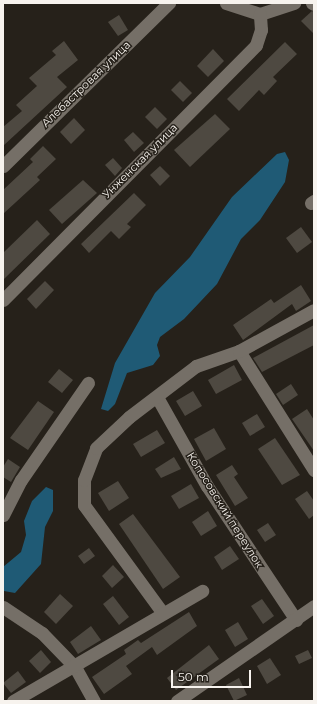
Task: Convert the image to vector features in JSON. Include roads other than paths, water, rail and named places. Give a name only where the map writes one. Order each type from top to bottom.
[{"type":"street","name":"Алебастровая улица","points":[[3,166],[169,3]]},
{"type":"street","points":[[226,3],[260,14],[294,3]]},
{"type":"street","name":"Унженская улица","points":[[3,300],[256,45],[261,30],[260,14]]},
{"type":"street","points":[[162,612],[84,505],[84,480],[96,448],[196,366],[239,352],[314,310]]},
{"type":"street","points":[[239,352],[314,470]]},
{"type":"street","points":[[3,515],[22,480],[88,383]]},
{"type":"street","name":"Копосовский переулок","points":[[157,397],[207,486],[296,620]]},
{"type":"street","points":[[13,701],[75,667],[162,612],[202,591]]},
{"type":"street","points":[[177,701],[296,620],[314,606]]},
{"type":"street","points":[[3,608],[42,633],[75,667],[94,701]]},
{"type":"water","points":[[285,152],[289,160],[285,182],[260,220],[241,239],[217,284],[184,319],[160,337],[157,345],[160,356],[153,365],[127,373],[115,404],[108,411],[101,409],[115,363],[155,293],[190,257],[232,197],[277,154]]},
{"type":"water","points":[[46,487],[53,490],[53,511],[45,527],[41,564],[15,593],[4,591],[3,567],[21,552],[26,535],[24,521],[32,501]]}]
